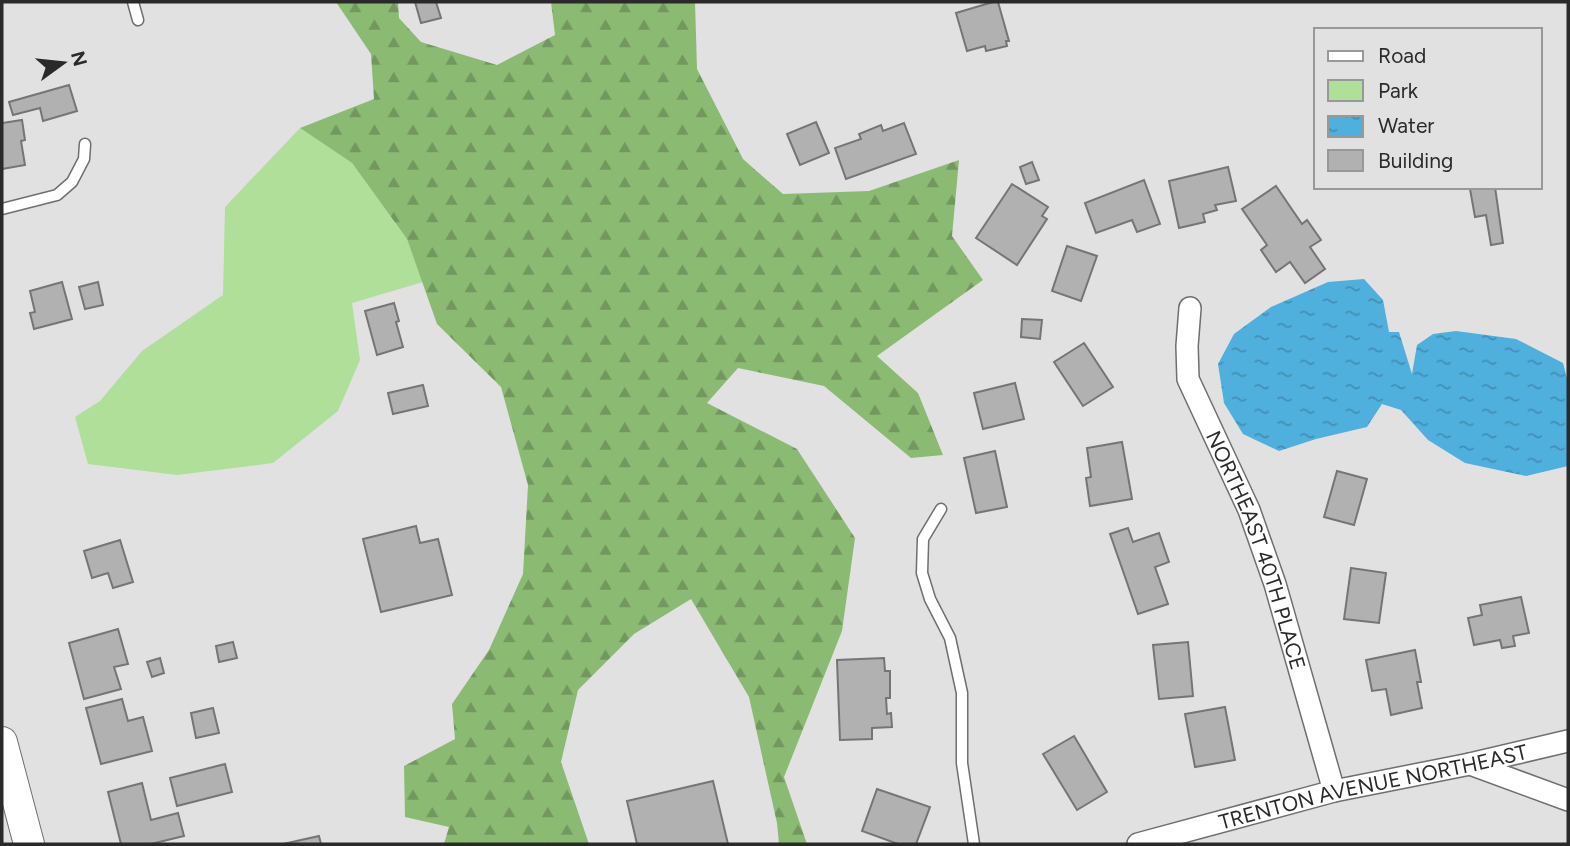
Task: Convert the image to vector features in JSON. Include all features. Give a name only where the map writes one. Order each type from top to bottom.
[{"type":"main road","points":[[2,742],[29,844]]},
{"type":"street","name":"NORTHEAST 40TH PLACE","points":[[1190,308],[1188,379],[1249,510],[1267,559],[1334,791]]},
{"type":"street","name":"TRENTON AVENUE NORTHEAST","points":[[1138,844],[1334,791],[1568,741]]},
{"type":"street","points":[[1470,764],[1568,800]]},
{"type":"lane","points":[[133,2],[138,20]]},
{"type":"lane","points":[[2,209],[58,195],[72,182],[78,171],[84,159],[85,144]]},
{"type":"lane","points":[[941,509],[923,539],[922,573],[930,599],[950,638],[962,693],[962,763],[974,844]]},
{"type":"green space","points":[[336,2],[398,2],[399,18],[421,42],[497,65],[555,35],[551,2],[695,2],[697,69],[743,159],[783,194],[869,191],[959,160],[952,236],[983,280],[877,356],[918,393],[943,455],[911,458],[824,386],[738,368],[707,403],[797,449],[855,538],[842,631],[784,777],[807,844],[779,844],[777,823],[749,697],[691,599],[634,634],[578,690],[561,762],[589,844],[444,844],[449,827],[405,817],[404,766],[455,739],[452,704],[489,650],[523,574],[528,485],[501,387],[437,324],[407,239],[352,163],[300,128],[374,99],[371,54]]},
{"type":"green space","points":[[300,128],[352,163],[407,239],[423,282],[352,303],[360,360],[338,411],[273,463],[177,475],[88,464],[75,417],[100,401],[142,351],[223,295],[225,207]]},
{"type":"water","points":[[1364,279],[1383,300],[1389,332],[1399,332],[1412,374],[1417,345],[1433,334],[1456,331],[1516,339],[1563,363],[1568,382],[1568,466],[1526,476],[1465,463],[1428,440],[1401,410],[1382,404],[1367,427],[1279,451],[1243,434],[1224,403],[1218,364],[1234,334],[1271,307],[1328,282]]},
{"type":"building","points":[[415,2],[436,2],[441,18],[421,23]]},
{"type":"building","points":[[998,2],[1009,41],[1006,41],[1007,46],[986,51],[985,46],[967,51],[956,13]]},
{"type":"building","points":[[69,85],[77,111],[43,121],[40,108],[13,115],[9,102]]},
{"type":"building","points":[[22,120],[25,140],[21,141],[25,165],[2,169],[2,123]]},
{"type":"building","points":[[816,122],[829,153],[800,165],[787,134]]},
{"type":"building","points":[[904,123],[916,154],[846,179],[835,148],[861,139],[859,134],[881,125],[883,131]]},
{"type":"building","points":[[1032,162],[1039,180],[1026,184],[1020,167]]},
{"type":"building","points":[[1228,167],[1236,201],[1215,205],[1217,210],[1203,214],[1205,222],[1179,228],[1169,181]]},
{"type":"building","points":[[1144,180],[1160,224],[1137,232],[1132,220],[1096,233],[1085,203]]},
{"type":"building","points":[[1012,184],[1048,207],[1042,216],[1047,219],[1017,265],[976,238]]},
{"type":"building","points":[[1276,186],[1302,224],[1307,220],[1321,240],[1310,247],[1325,269],[1305,283],[1290,262],[1276,272],[1261,250],[1267,245],[1242,209]]},
{"type":"building","points":[[1470,189],[1495,189],[1503,243],[1491,245],[1486,215],[1475,217]]},
{"type":"building","points":[[1067,246],[1097,256],[1081,301],[1052,291]]},
{"type":"building","points":[[62,282],[72,319],[34,329],[30,313],[35,312],[30,291]]},
{"type":"building","points":[[98,282],[103,305],[85,309],[79,287]]},
{"type":"building","points":[[394,303],[403,347],[377,355],[365,311]]},
{"type":"building","points":[[1022,319],[1042,320],[1040,339],[1021,337]]},
{"type":"building","points":[[1084,343],[1113,387],[1083,406],[1054,362]]},
{"type":"building","points":[[1015,383],[1024,419],[983,429],[974,393]]},
{"type":"building","points":[[423,385],[428,406],[393,414],[388,393]]},
{"type":"building","points":[[1122,442],[1132,499],[1090,506],[1086,478],[1091,477],[1087,448]]},
{"type":"building","points":[[995,451],[1007,507],[976,513],[964,458]]},
{"type":"building","points":[[1337,471],[1367,479],[1354,525],[1324,517]]},
{"type":"building","points":[[416,526],[420,543],[438,539],[452,595],[381,612],[363,539]]},
{"type":"building","points":[[1128,528],[1133,542],[1159,533],[1169,562],[1155,567],[1168,604],[1138,614],[1110,534]]},
{"type":"building","points":[[120,540],[133,582],[113,588],[108,573],[92,578],[84,551]]},
{"type":"building","points":[[1351,568],[1386,573],[1379,623],[1344,619]]},
{"type":"building","points":[[1521,597],[1529,633],[1513,636],[1515,646],[1502,648],[1500,640],[1474,645],[1468,618],[1482,615],[1480,605]]},
{"type":"building","points":[[118,629],[128,664],[114,667],[121,689],[84,699],[69,643]]},
{"type":"building","points":[[233,642],[237,658],[219,662],[216,646]]},
{"type":"building","points":[[1188,642],[1193,696],[1159,699],[1153,645]]},
{"type":"building","points":[[1415,650],[1421,682],[1417,682],[1422,708],[1391,715],[1386,689],[1372,691],[1366,660]]},
{"type":"building","points":[[160,658],[164,673],[152,677],[147,662]]},
{"type":"building","points":[[884,658],[885,671],[890,671],[890,698],[886,698],[887,714],[891,713],[892,727],[872,728],[872,739],[840,740],[837,660]]},
{"type":"building","points":[[122,699],[128,721],[143,717],[152,751],[101,764],[86,708]]},
{"type":"building","points":[[1225,707],[1235,760],[1195,767],[1185,714]]},
{"type":"building","points":[[213,708],[219,733],[196,738],[191,713]]},
{"type":"building","points":[[1074,736],[1107,792],[1077,810],[1043,754]]},
{"type":"building","points":[[225,764],[232,792],[177,806],[170,778]]},
{"type":"building","points":[[713,781],[728,844],[637,844],[627,801]]},
{"type":"building","points":[[142,783],[151,820],[178,813],[184,836],[151,844],[121,844],[108,792]]},
{"type":"building","points":[[877,789],[930,807],[916,844],[898,844],[862,831]]},
{"type":"building","points":[[319,836],[321,844],[283,844]]}]
